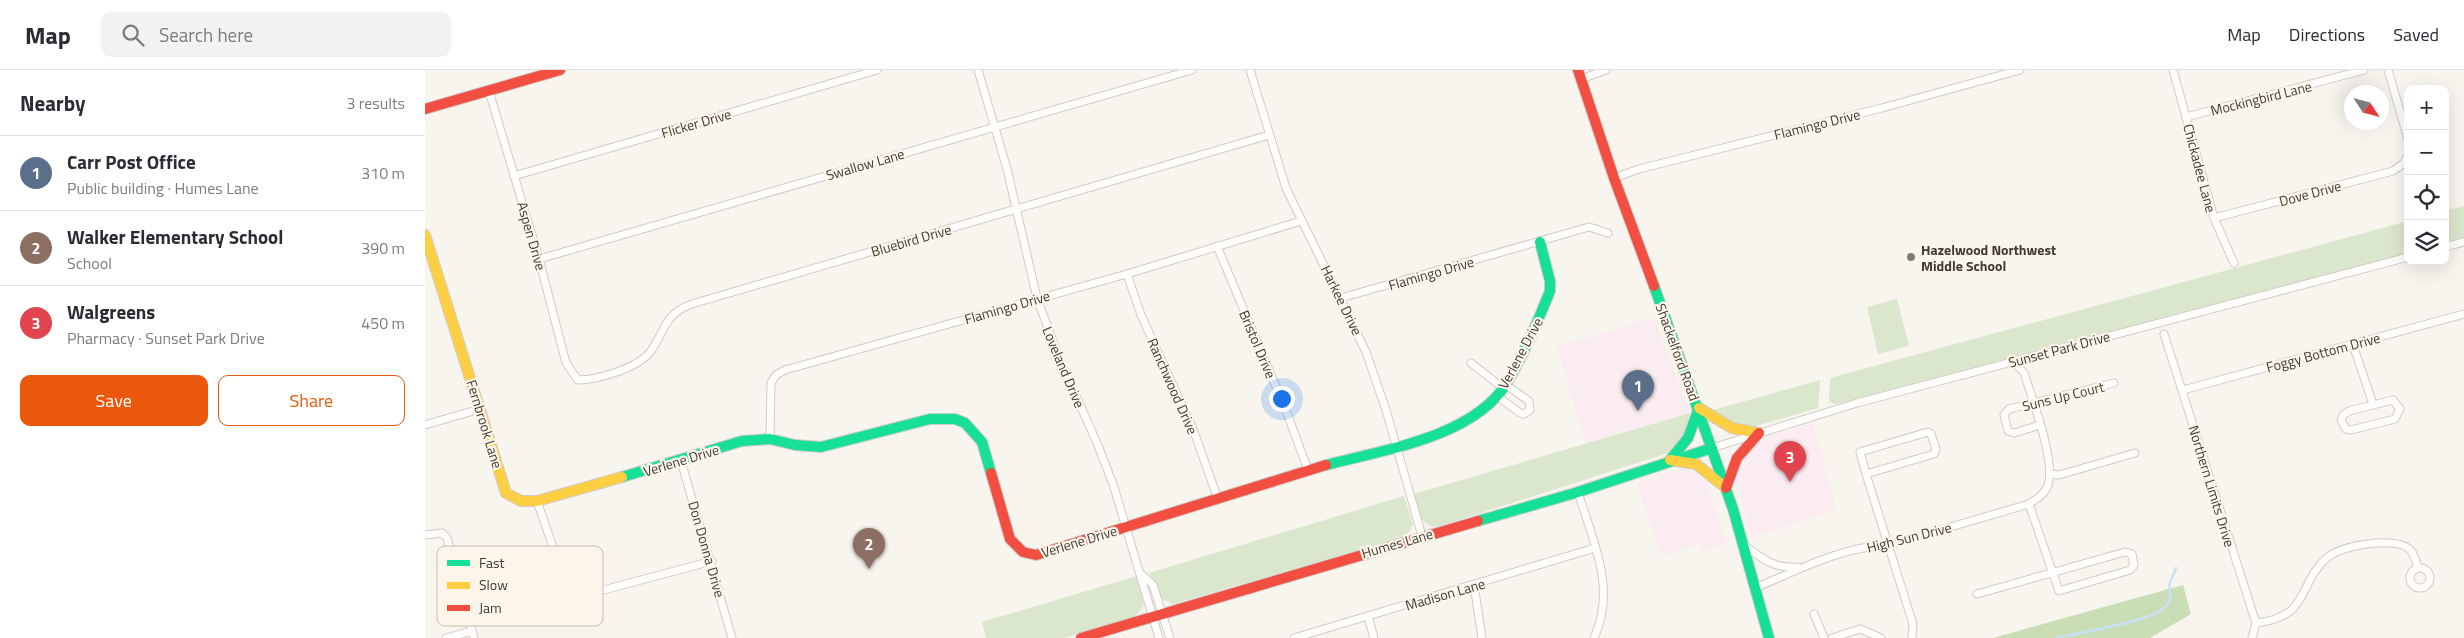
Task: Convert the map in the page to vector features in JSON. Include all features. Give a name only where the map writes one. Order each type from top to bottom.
[{"type":"street","points":[[425,109],[560,70]]},
{"type":"street","name":"Flicker Drive","points":[[514,176],[877,70]]},
{"type":"street","name":"Loveland Drive","points":[[978,70],[1007,169],[1037,298],[1059,358],[1097,443],[1140,572],[1157,614],[1170,638]]},
{"type":"street","name":"Swallow Lane","points":[[539,259],[1192,70]]},
{"type":"street","name":"Harkee Drive","points":[[1250,70],[1286,188],[1341,298],[1369,360],[1396,446],[1421,536]]},
{"type":"street","points":[[1580,74],[1606,70]]},
{"type":"street","name":"Flamingo Drive","points":[[1614,178],[1639,169],[1999,73],[2020,70]]},
{"type":"street","name":"Chickadee Lane","points":[[2173,70],[2214,218],[2234,262]]},
{"type":"street","name":"Mockingbird Lane","points":[[2186,117],[2364,70]]},
{"type":"street","points":[[2388,70],[2405,130]]},
{"type":"street","name":"Shackelford Road","points":[[1580,74],[1614,178],[1699,408],[1726,488],[1745,546],[1769,638]]},
{"type":"street","name":"Aspen Drive","points":[[489,91],[539,259],[566,363],[578,380]]},
{"type":"street","name":"Bluebird Drive","points":[[578,380],[599,377],[634,365],[643,359],[650,353],[666,322],[683,307],[1269,135]]},
{"type":"street","name":"Dove Drive","points":[[2214,218],[2393,171],[2404,162]]},
{"type":"street","name":"Flamingo Drive","points":[[770,439],[771,383],[777,375],[785,370],[1127,274],[1301,221]]},
{"type":"street","name":"Flamingo Drive","points":[[1341,298],[1589,228],[1608,233]]},
{"type":"street","name":"Fernbrook Lane","points":[[425,235],[506,493],[521,502],[537,501]]},
{"type":"street","name":"Verlene Drive","points":[[537,501],[681,461],[742,441],[770,439],[795,445],[821,447],[930,419],[955,419],[965,424],[982,442],[1010,539],[1023,552],[1035,555],[1307,470],[1456,428],[1479,414],[1502,389],[1550,291],[1550,280],[1540,242]]},
{"type":"street","points":[[2449,246],[2464,242]]},
{"type":"street","name":"Bristol Drive","points":[[1217,246],[1280,397],[1307,470]]},
{"type":"street","name":"Sunset Park Drive","points":[[1712,448],[1857,403],[2404,258]]},
{"type":"street","name":"Ranchwood Drive","points":[[1127,274],[1141,315],[1193,428],[1218,499]]},
{"type":"street","name":"Foggy Bottom Drive","points":[[2183,390],[2464,314]]},
{"type":"street","name":"Northern Limits Drive","points":[[2164,334],[2255,623],[2252,638]]},
{"type":"street","points":[[2353,344],[2373,404]]},
{"type":"street","points":[[2013,361],[2023,373],[2034,404],[2051,467],[2050,474],[2059,475],[2135,453]]},
{"type":"street","points":[[1471,363],[1502,389]]},
{"type":"street","name":"Suns Up Court","points":[[2039,426],[2014,433],[2008,431],[2004,415],[2009,409],[2114,383]]},
{"type":"street","points":[[2393,400],[2398,404],[2399,414],[2395,419],[2351,430],[2343,425],[2341,420],[2343,415],[2373,404],[2393,400]]},
{"type":"street","points":[[1670,460],[1688,438],[1699,408],[1732,428],[1759,433]]},
{"type":"street","points":[[425,425],[480,410]]},
{"type":"street","points":[[1866,474],[1935,454],[1936,449],[1931,434],[1928,432],[1860,452],[1866,474],[1913,624],[1912,638]]},
{"type":"street","points":[[1670,460],[1696,464],[1726,488],[1737,458],[1759,433]]},
{"type":"street","name":"Humes Lane","points":[[1081,638],[1421,536],[1578,492],[1670,460],[1712,448]]},
{"type":"street","name":"Don Donna Drive","points":[[681,461],[712,561],[732,638]]},
{"type":"street","name":"High Sun Drive","points":[[1755,588],[1799,566],[1875,545],[1889,544],[2029,504],[2044,492],[2048,486],[2050,474]]},
{"type":"street","points":[[1578,492],[1605,582],[1602,617],[1594,638]]},
{"type":"street","points":[[537,501],[553,546]]},
{"type":"street","points":[[1977,594],[2053,573],[2125,552],[2132,554],[2134,565],[2130,570],[2059,591],[2053,573],[2029,504]]},
{"type":"street","points":[[425,535],[442,533],[450,546]]},
{"type":"street","points":[[2255,623],[2277,618],[2297,605],[2320,564],[2329,556],[2341,550],[2354,546],[2403,544],[2411,549],[2418,568]]},
{"type":"street","points":[[1745,546],[1762,560],[1787,568],[1799,566]]},
{"type":"street","name":"Madison Lane","points":[[1295,638],[1595,548]]},
{"type":"street","points":[[603,590],[712,561]]},
{"type":"street","points":[[1474,585],[1482,638]]},
{"type":"street","name":"Loveland Drive","points":[[1157,614],[1159,638]]},
{"type":"street","points":[[1815,614],[1824,638]]},
{"type":"street","points":[[1369,616],[1374,638]]},
{"type":"street","points":[[1832,638],[1861,629],[1881,638]]},
{"type":"street","points":[[446,638],[473,634]]},
{"type":"shaded area","points":[[1654,318],[1690,413],[1586,443],[1557,347]]},
{"type":"shaded area","points":[[1813,423],[1836,509],[1752,538],[1734,475],[1735,464],[1757,440]]},
{"type":"shaded area","points":[[1685,468],[1707,481],[1726,544],[1702,551],[1699,543],[1662,556],[1636,483]]},
{"type":"green space","points":[[2464,206],[2464,239],[2449,243],[2449,220],[2449,210]]},
{"type":"green space","points":[[2404,222],[2404,255],[1841,403],[1834,404],[1829,401],[1830,378]]},
{"type":"green space","points":[[1897,299],[1909,346],[1878,354],[1867,307]]},
{"type":"green space","points":[[1820,380],[1818,408],[1746,429],[1715,416],[1713,410]]},
{"type":"green space","points":[[1690,413],[1684,436],[1677,446],[1668,453],[1437,527],[1426,524],[1418,510],[1414,494]]},
{"type":"green space","points":[[1404,496],[1413,524],[1407,536],[1173,604],[1161,599],[1149,573]]},
{"type":"green space","points":[[1137,576],[1144,605],[1135,617],[1064,638],[986,638],[982,622]]},
{"type":"green space","points":[[2183,585],[2191,614],[2150,638],[1993,638]]},
{"type":"waterway","points":[[2057,638],[2132,622],[2159,611],[2169,602],[2170,582],[2176,568]]},
{"type":"traffic: fast","points":[[1326,465],[1425,439],[1450,429],[1472,417],[1491,402],[1506,384],[1518,362],[1550,291],[1550,281],[1540,242]]},
{"type":"traffic: fast","points":[[1654,286],[1733,509],[1769,638]]},
{"type":"traffic: fast","points":[[1670,460],[1688,438],[1699,408]]},
{"type":"traffic: fast","points":[[622,477],[742,441],[770,439],[795,445],[821,447],[930,419],[955,419],[965,423],[982,442],[991,473]]},
{"type":"traffic: fast","points":[[1478,521],[1575,493],[1712,448]]},
{"type":"traffic: slow","points":[[425,235],[506,493],[521,501],[537,501],[622,477]]},
{"type":"traffic: slow","points":[[1699,408],[1732,428],[1759,433]]},
{"type":"traffic: slow","points":[[1670,460],[1696,464],[1725,487]]},
{"type":"traffic: jam","points":[[425,109],[560,70]]},
{"type":"traffic: jam","points":[[1578,70],[1614,178],[1654,286]]},
{"type":"traffic: jam","points":[[1726,488],[1737,458],[1759,433]]},
{"type":"traffic: jam","points":[[991,473],[1010,539],[1023,552],[1036,555],[1326,465]]},
{"type":"traffic: jam","points":[[1081,638],[1478,521]]},
{"type":"place","name":"Hazelwood Northwest Middle School","points":[[1911,257]]},
{"type":"place","name":"Carr Post Office","points":[[1638,411]]},
{"type":"place","name":"Walgreens","points":[[1790,482]]},
{"type":"place","name":"Walker Elementary School","points":[[869,569]]}]
